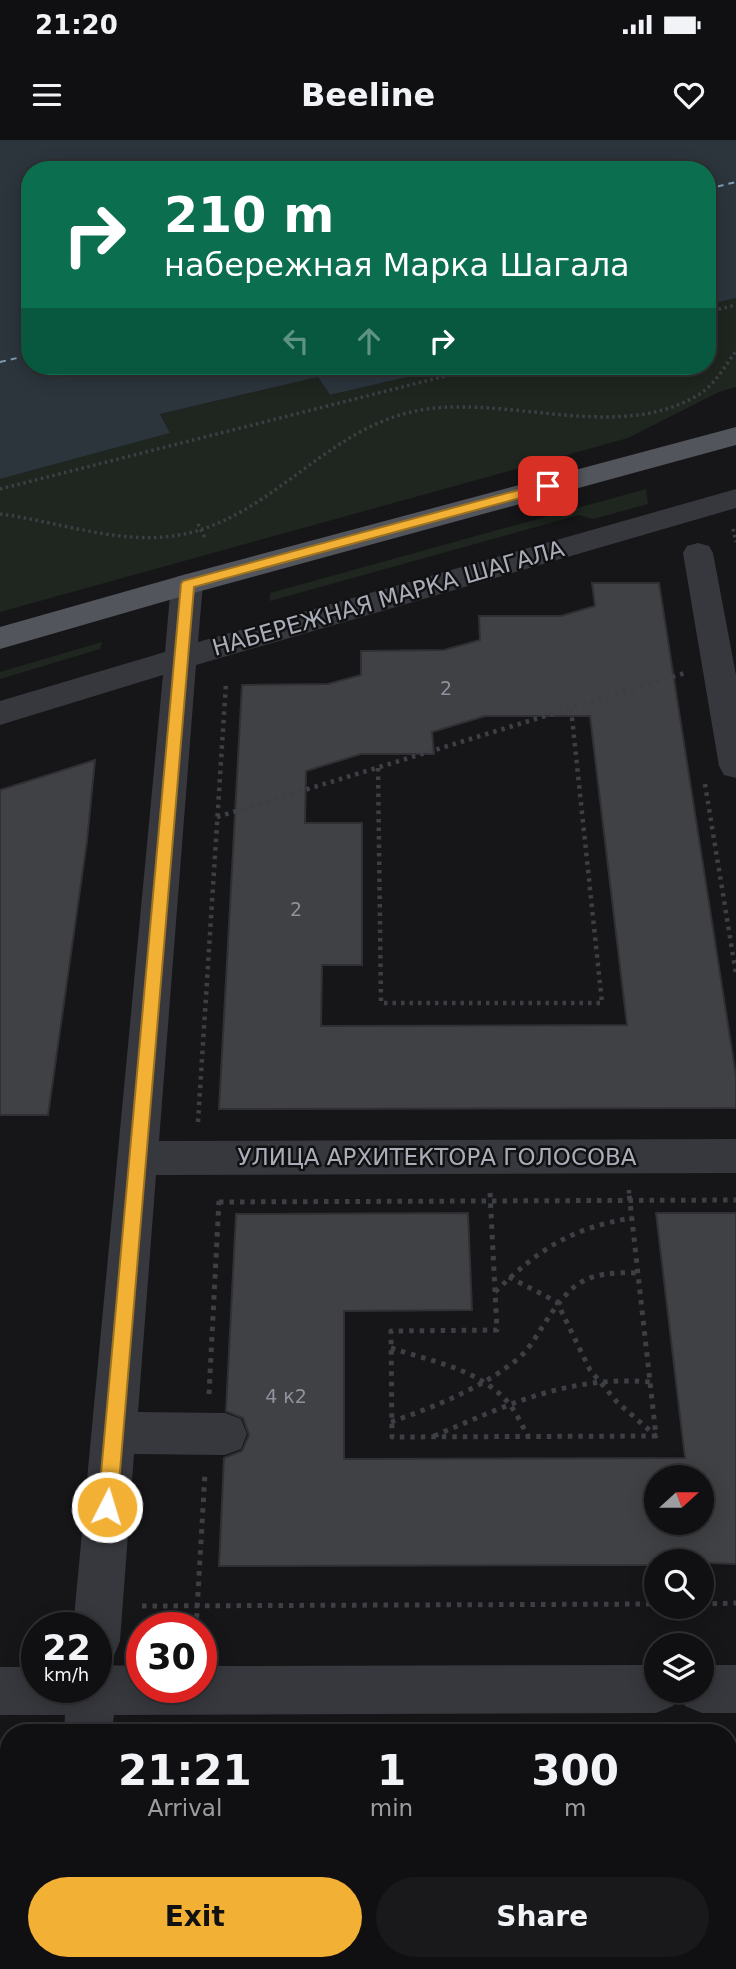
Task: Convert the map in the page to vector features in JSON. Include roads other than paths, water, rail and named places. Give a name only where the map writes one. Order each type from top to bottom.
[{"type":"main road","points":[[0,638],[187,584],[736,436]]},
{"type":"street","name":"НАБЕРЕЖНАЯ МАРКА ШАГАЛА","points":[[0,713],[736,498]]},
{"type":"street","points":[[698,553],[736,766]]},
{"type":"street","points":[[99,1612],[187,584]]},
{"type":"street","name":"УЛИЦА АРХИТЕКТОРА ГОЛОСОВА","points":[[139,1158],[736,1156]]},
{"type":"street","points":[[115,1421],[226,1421]]},
{"type":"street","points":[[112,1702],[644,1689]]},
{"type":"street","points":[[714,1689],[736,1689]]},
{"type":"street","points":[[0,1691],[21,1694]]}]
